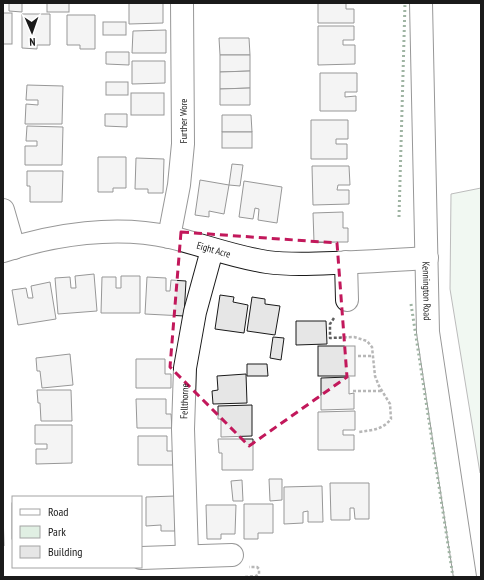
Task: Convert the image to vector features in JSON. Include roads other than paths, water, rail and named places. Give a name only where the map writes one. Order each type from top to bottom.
[{"type":"street","name":"Further Wore","points":[[169,237],[180,185],[183,144],[182,3]]},
{"type":"street","name":"Kennington Road","points":[[421,3],[428,332],[465,577]]},
{"type":"street","points":[[3,210],[9,250]]},
{"type":"street","name":"Eight Acre","points":[[9,250],[48,238],[106,232],[137,233],[169,237],[212,250],[266,262],[290,264],[427,258]]},
{"type":"street","name":"Fellthorne","points":[[187,556],[183,430],[185,368],[195,312],[212,250]]},
{"type":"street","points":[[346,262],[347,300]]},
{"type":"street","points":[[142,558],[232,555]]}]
